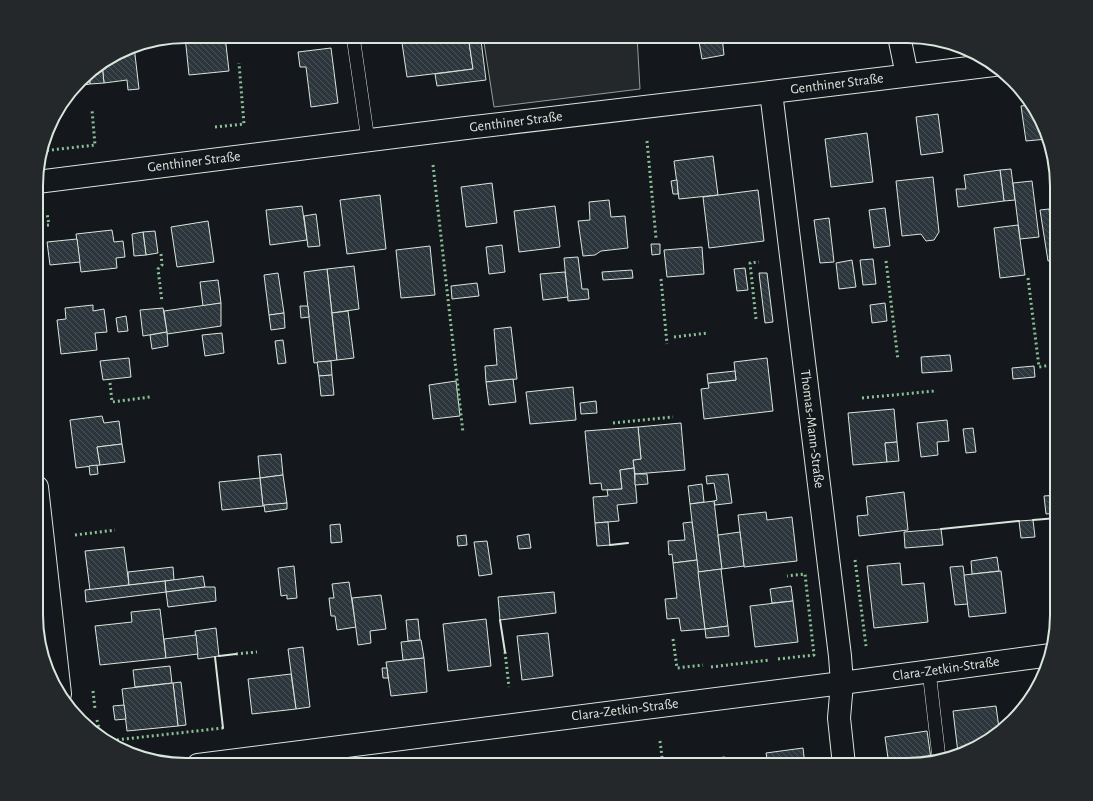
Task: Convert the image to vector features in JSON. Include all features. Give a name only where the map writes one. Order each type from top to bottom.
[{"type":"street","points":[[900,43],[907,75]]},
{"type":"street","name":"Genthiner Straße","points":[[43,181],[368,140],[985,66]]},
{"type":"street","name":"Thomas-Mann-Straße","points":[[771,92],[840,656],[842,683],[839,718],[843,758]]},
{"type":"street","points":[[43,541],[58,679]]},
{"type":"street","name":"Clara-Zetkin-Straße","points":[[253,758],[1044,656]]},
{"type":"lane","points":[[354,43],[368,140]]},
{"type":"lane","points":[[928,672],[939,754]]},
{"type":"shaded area","points":[[484,43],[637,43],[640,89],[494,107]]},
{"type":"building","points":[[186,43],[226,43],[229,71],[189,75]]},
{"type":"building","points":[[402,43],[469,43],[473,69],[407,77]]},
{"type":"building","points":[[469,43],[481,43],[486,80],[437,86],[435,74],[473,69]]},
{"type":"building","points":[[699,43],[723,43],[724,55],[702,59]]},
{"type":"building","points":[[331,48],[338,103],[311,107],[306,67],[300,67],[298,52]]},
{"type":"building","points":[[135,53],[139,89],[128,90],[127,80],[104,83],[103,70],[114,62]]},
{"type":"building","points":[[103,70],[104,83],[90,84],[90,80]]},
{"type":"building","points":[[1021,106],[1025,106],[1031,115],[1042,139],[1026,141]]},
{"type":"building","points":[[938,114],[943,152],[921,155],[916,117]]},
{"type":"building","points":[[867,133],[873,182],[831,187],[825,139]]},
{"type":"building","points":[[713,156],[718,195],[679,199],[674,161]]},
{"type":"building","points":[[1011,169],[1015,200],[1004,201],[1000,170]]},
{"type":"building","points":[[1000,170],[1004,201],[958,207],[956,189],[966,189],[964,175]]},
{"type":"building","points":[[933,177],[939,232],[934,240],[926,241],[921,234],[902,236],[896,181]]},
{"type":"building","points":[[677,180],[678,194],[673,194],[671,181]]},
{"type":"building","points":[[1032,181],[1039,237],[1020,239],[1013,183]]},
{"type":"building","points":[[492,183],[497,223],[466,227],[461,187]]},
{"type":"building","points":[[758,190],[764,241],[709,248],[703,197]]},
{"type":"building","points":[[380,195],[386,249],[347,254],[340,200]]},
{"type":"building","points":[[609,200],[611,217],[625,216],[628,248],[601,251],[595,255],[583,256],[578,221],[590,220],[589,202]]},
{"type":"building","points":[[302,206],[307,240],[270,245],[266,210]]},
{"type":"building","points":[[555,206],[560,247],[519,252],[514,211]]},
{"type":"building","points":[[885,208],[890,246],[874,248],[869,210]]},
{"type":"building","points":[[1049,209],[1050,261],[1048,261],[1040,210]]},
{"type":"building","points":[[316,214],[320,246],[308,247],[304,216]]},
{"type":"building","points":[[829,218],[834,262],[820,263],[814,220]]},
{"type":"building","points":[[208,221],[214,262],[177,267],[171,227]]},
{"type":"building","points":[[1018,225],[1025,275],[1000,278],[994,228]]},
{"type":"building","points":[[112,230],[114,242],[123,241],[125,257],[116,258],[117,268],[81,272],[76,234]]},
{"type":"building","points":[[155,231],[158,253],[146,255],[143,232]]},
{"type":"building","points":[[143,232],[146,255],[134,256],[132,234]]},
{"type":"building","points":[[77,239],[80,262],[50,265],[47,242]]},
{"type":"building","points":[[651,244],[660,244],[660,254],[652,255]]},
{"type":"building","points":[[502,245],[505,272],[489,274],[486,247]]},
{"type":"building","points":[[430,246],[435,295],[401,298],[396,250]]},
{"type":"building","points":[[702,247],[704,274],[667,277],[664,250]]},
{"type":"building","points":[[578,257],[582,289],[588,289],[589,299],[568,301],[564,258]]},
{"type":"building","points":[[873,259],[876,284],[863,285],[860,260]]},
{"type":"building","points":[[852,260],[856,287],[839,289],[836,263]]},
{"type":"building","points":[[354,266],[359,309],[332,313],[327,269]]},
{"type":"building","points":[[745,268],[748,290],[737,291],[734,269]]},
{"type":"building","points":[[327,269],[337,360],[314,363],[304,272]]},
{"type":"building","points":[[632,270],[633,278],[603,280],[602,272]]},
{"type":"building","points":[[565,272],[568,297],[543,300],[540,274]]},
{"type":"building","points":[[278,273],[284,313],[269,315],[264,275]]},
{"type":"building","points":[[759,273],[767,273],[773,322],[765,323]]},
{"type":"building","points":[[218,280],[221,303],[203,306],[200,282]]},
{"type":"building","points":[[477,283],[479,296],[452,299],[451,286]]},
{"type":"building","points":[[221,303],[221,326],[167,334],[164,311]]},
{"type":"building","points":[[885,303],[887,321],[872,323],[870,305]]},
{"type":"building","points":[[93,305],[93,311],[104,309],[107,332],[95,333],[97,350],[61,354],[57,320],[66,319],[65,308]]},
{"type":"building","points":[[300,306],[308,306],[309,317],[301,318]]},
{"type":"building","points":[[163,308],[167,332],[143,336],[140,310]]},
{"type":"building","points":[[348,311],[354,358],[337,360],[332,313]]},
{"type":"building","points":[[284,313],[285,328],[271,330],[269,315]]},
{"type":"building","points":[[126,316],[128,331],[118,332],[116,318]]},
{"type":"building","points":[[511,327],[517,379],[486,382],[485,366],[497,365],[494,329]]},
{"type":"building","points":[[167,332],[168,346],[152,349],[150,335]]},
{"type":"building","points":[[222,333],[224,353],[205,356],[202,335]]},
{"type":"building","points":[[283,340],[286,363],[278,364],[275,341]]},
{"type":"building","points":[[950,355],[952,371],[922,373],[921,357]]},
{"type":"building","points":[[129,358],[131,377],[103,380],[100,361]]},
{"type":"building","points":[[767,358],[773,411],[704,419],[701,389],[709,388],[708,383],[736,380],[734,362]]},
{"type":"building","points":[[331,361],[332,375],[319,376],[317,362]]},
{"type":"building","points":[[1034,366],[1035,377],[1013,379],[1012,368]]},
{"type":"building","points":[[735,371],[736,380],[708,383],[707,374]]},
{"type":"building","points":[[332,375],[334,395],[321,396],[319,376]]},
{"type":"building","points":[[513,379],[516,402],[489,405],[486,382]]},
{"type":"building","points":[[456,381],[460,416],[433,419],[429,385]]},
{"type":"building","points":[[573,387],[576,420],[530,424],[526,392]]},
{"type":"building","points":[[596,401],[597,413],[581,414],[580,403]]},
{"type":"building","points":[[894,409],[897,442],[885,443],[887,462],[853,465],[848,413]]},
{"type":"building","points":[[102,416],[104,423],[119,421],[122,444],[97,447],[100,465],[76,468],[70,420]]},
{"type":"building","points":[[947,420],[949,441],[937,442],[938,455],[921,457],[917,423]]},
{"type":"building","points":[[681,423],[685,470],[635,474],[633,460],[641,459],[638,427]]},
{"type":"building","points":[[638,427],[641,459],[633,460],[634,468],[620,470],[622,489],[602,490],[601,483],[590,484],[585,431]]},
{"type":"building","points":[[973,428],[976,452],[966,453],[963,429]]},
{"type":"building","points":[[897,442],[899,461],[887,462],[885,443]]},
{"type":"building","points":[[122,444],[125,462],[100,465],[97,447]]},
{"type":"building","points":[[281,454],[283,475],[260,478],[258,456]]},
{"type":"building","points":[[97,465],[98,474],[90,475],[89,466]]},
{"type":"building","points":[[634,468],[637,503],[617,505],[619,521],[595,523],[593,497],[608,496],[607,490],[622,489],[620,470]]},
{"type":"building","points":[[635,474],[647,474],[648,484],[635,485]]},
{"type":"building","points":[[728,474],[732,503],[715,505],[714,501],[717,500],[714,483],[707,484],[706,476]]},
{"type":"building","points":[[283,475],[287,503],[263,506],[260,478]]},
{"type":"building","points":[[260,478],[263,506],[222,510],[219,482]]},
{"type":"building","points":[[702,484],[704,502],[690,504],[688,486]]},
{"type":"building","points":[[904,492],[908,530],[859,536],[857,516],[868,515],[866,497]]},
{"type":"building","points":[[1044,496],[1050,496],[1050,514],[1046,514]]},
{"type":"building","points":[[714,501],[722,569],[698,572],[690,504]]},
{"type":"building","points":[[287,503],[287,509],[265,512],[264,505]]},
{"type":"building","points":[[766,512],[767,520],[792,517],[797,561],[744,567],[738,515]]},
{"type":"building","points":[[1033,520],[1035,537],[1021,538],[1019,521]]},
{"type":"building","points":[[608,522],[610,545],[597,546],[595,523]]},
{"type":"building","points":[[692,522],[697,560],[673,563],[672,554],[669,555],[668,541],[685,540],[683,523]]},
{"type":"building","points":[[340,524],[342,542],[331,543],[330,525]]},
{"type":"building","points":[[941,529],[943,545],[905,548],[904,532]]},
{"type":"building","points":[[740,532],[744,566],[722,569],[718,535]]},
{"type":"building","points":[[529,534],[531,548],[519,549],[517,536]]},
{"type":"building","points":[[466,535],[467,545],[458,546],[457,536]]},
{"type":"building","points":[[487,541],[492,574],[479,576],[474,542]]},
{"type":"building","points":[[124,547],[129,585],[90,590],[85,551]]},
{"type":"building","points":[[997,557],[999,571],[972,574],[971,561]]},
{"type":"building","points":[[697,560],[705,629],[681,631],[679,618],[667,619],[665,599],[677,598],[673,563]]},
{"type":"building","points":[[900,563],[902,585],[924,583],[928,622],[874,628],[867,566]]},
{"type":"building","points":[[294,566],[297,598],[287,599],[287,595],[281,596],[278,568]]},
{"type":"building","points":[[963,566],[968,604],[955,605],[950,567]]},
{"type":"building","points":[[173,567],[174,580],[129,585],[128,572]]},
{"type":"building","points":[[721,569],[728,626],[705,629],[698,572]]},
{"type":"building","points":[[1001,571],[1006,613],[969,617],[964,575]]},
{"type":"building","points":[[203,576],[205,587],[166,592],[165,581]]},
{"type":"building","points":[[165,581],[166,592],[86,602],[85,590]]},
{"type":"building","points":[[349,582],[356,627],[337,630],[335,616],[331,616],[329,598],[334,598],[332,584]]},
{"type":"building","points":[[791,586],[793,601],[772,603],[770,589]]},
{"type":"building","points":[[215,587],[216,601],[168,607],[166,592]]},
{"type":"building","points":[[554,592],[556,613],[500,620],[498,597]]},
{"type":"building","points":[[381,595],[386,629],[370,631],[371,643],[358,645],[352,598]]},
{"type":"building","points":[[793,601],[798,642],[755,647],[750,606]]},
{"type":"building","points":[[160,609],[166,658],[100,665],[95,626],[132,622],[131,612]]},
{"type":"building","points":[[418,619],[420,640],[408,641],[406,620]]},
{"type":"building","points":[[486,619],[491,666],[448,671],[443,624]]},
{"type":"building","points":[[728,626],[729,636],[706,638],[705,629]]},
{"type":"building","points":[[216,628],[219,656],[198,659],[195,631]]},
{"type":"building","points":[[548,633],[553,676],[522,680],[517,636]]},
{"type":"building","points":[[196,635],[198,654],[166,658],[164,639]]},
{"type":"building","points":[[421,640],[424,658],[403,660],[401,642]]},
{"type":"building","points":[[303,647],[310,707],[296,709],[288,649]]},
{"type":"building","points":[[424,658],[427,692],[391,696],[386,662]]},
{"type":"building","points":[[170,666],[172,683],[135,687],[133,670]]},
{"type":"building","points":[[382,668],[387,668],[388,678],[383,678]]},
{"type":"building","points":[[291,674],[296,709],[252,714],[248,679]]},
{"type":"building","points":[[181,682],[186,725],[178,726],[173,683]]},
{"type":"building","points":[[173,683],[178,726],[127,731],[122,689]]},
{"type":"building","points":[[124,705],[126,719],[115,720],[113,706]]},
{"type":"building","points":[[996,706],[999,725],[978,739],[957,749],[953,711]]},
{"type":"building","points":[[927,731],[931,756],[916,758],[888,758],[885,737]]},
{"type":"building","points":[[803,748],[804,758],[767,758],[766,753]]},
{"type":"hedge","points":[[215,127],[244,124],[239,63]]},
{"type":"hedge","points":[[48,150],[95,145],[92,110]]},
{"type":"hedge","points":[[647,141],[656,238]]},
{"type":"hedge","points":[[433,165],[463,433]]},
{"type":"hedge","points":[[43,226],[49,225],[47,213]]},
{"type":"hedge","points":[[161,254],[162,265],[158,269],[162,302]]},
{"type":"hedge","points":[[886,261],[898,360]]},
{"type":"hedge","points":[[756,319],[750,263],[759,262]]},
{"type":"hedge","points":[[1028,278],[1039,367],[1050,365]]},
{"type":"hedge","points":[[661,279],[667,344]]},
{"type":"hedge","points":[[674,337],[708,333]]},
{"type":"hedge","points":[[110,383],[112,402],[150,397]]},
{"type":"hedge","points":[[862,398],[935,391]]},
{"type":"hedge","points":[[613,423],[673,417]]},
{"type":"hedge","points":[[75,535],[115,530]]},
{"type":"hedge","points":[[855,560],[866,646]]},
{"type":"hedge","points":[[778,659],[814,655],[805,574],[787,576]]},
{"type":"hedge","points":[[673,639],[677,668],[703,665]]},
{"type":"hedge","points":[[236,654],[257,652]]},
{"type":"hedge","points":[[505,652],[509,687]]},
{"type":"hedge","points":[[711,667],[769,660]]},
{"type":"hedge","points":[[93,691],[95,709]]},
{"type":"hedge","points":[[97,720],[99,728]]},
{"type":"hedge","points":[[116,740],[223,728]]},
{"type":"hedge","points":[[660,741],[662,758]]},
{"type":"wall","points":[[1033,520],[1050,519]]},
{"type":"wall","points":[[941,529],[1019,521]]},
{"type":"wall","points":[[610,545],[628,543]]},
{"type":"wall","points":[[500,620],[505,652]]},
{"type":"wall","points":[[219,656],[236,654]]},
{"type":"wall","points":[[215,657],[223,728]]}]
